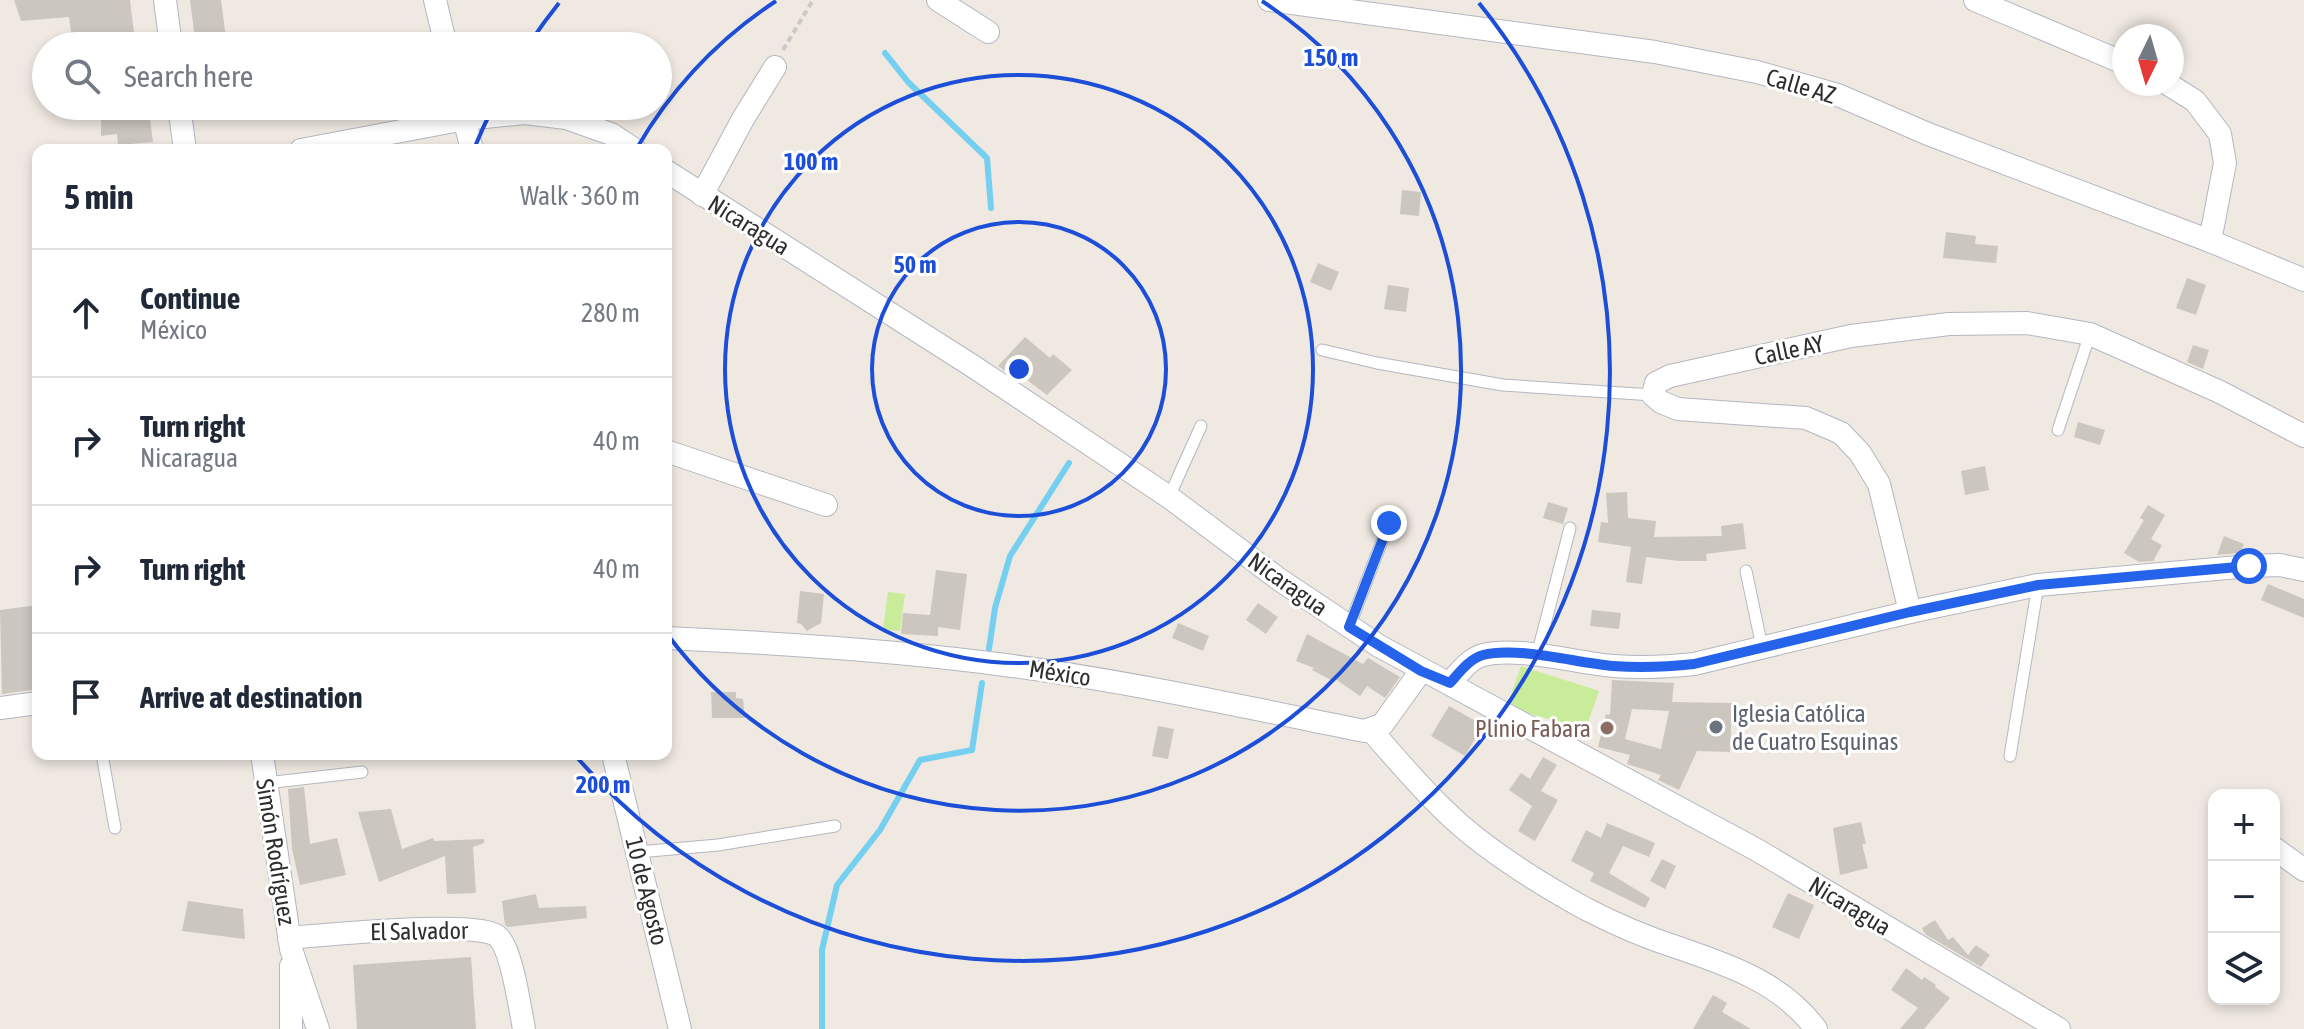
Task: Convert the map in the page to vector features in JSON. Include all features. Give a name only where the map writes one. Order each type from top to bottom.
[{"type":"street","points":[[165,0],[169,32]]},
{"type":"street","points":[[435,0],[443,32]]},
{"type":"street","points":[[938,0],[988,32]]},
{"type":"street","name":"Calle AZ","points":[[1269,0],[1655,52],[1757,72],[1838,95],[1942,140],[2210,241],[2304,280]]},
{"type":"street","points":[[1975,0],[2112,58]]},
{"type":"street","points":[[702,195],[775,67]]},
{"type":"street","points":[[2184,94],[2195,101],[2220,134],[2225,163],[2210,241]]},
{"type":"street","points":[[181,120],[184,144]]},
{"type":"street","points":[[327,144],[429,120]]},
{"type":"street","points":[[465,120],[471,144]]},
{"type":"street","points":[[572,120],[611,134],[626,144]]},
{"type":"street","name":"Nicaragua","points":[[672,175],[971,365],[1169,497],[1349,627],[1421,671],[1450,683],[1757,850],[2059,1029]]},
{"type":"street","name":"Calle AY","points":[[1653,395],[1656,383],[1670,376],[1851,336],[1949,324],[2027,323],[2090,334],[2220,392],[2304,436]]},
{"type":"street","points":[[1653,395],[1678,409],[1806,418],[1841,433],[1860,453],[1879,484],[1910,612]]},
{"type":"street","points":[[672,453],[826,505]]},
{"type":"street","points":[[1450,683],[1469,662],[1481,655],[1537,655],[1612,666],[1658,668],[1694,664],[2038,585],[2249,566],[2280,565],[2304,570]]},
{"type":"street","name":"México","points":[[672,638],[905,652],[1008,665],[1371,730]]},
{"type":"street","points":[[1421,671],[1382,725],[1371,730],[1447,813],[1478,840],[1551,890],[1622,926],[1744,972],[1785,998],[1816,1029]]},
{"type":"street","points":[[0,708],[32,704]]},
{"type":"street","name":"Simón Rodríguez","points":[[263,760],[290,944]]},
{"type":"street","name":"10 de Agosto","points":[[615,760],[680,1029]]},
{"type":"street","points":[[2280,852],[2304,870]]},
{"type":"street","name":"El Salvador","points":[[290,944],[375,930],[479,929],[496,935],[505,946],[524,1029]]},
{"type":"street","points":[[290,944],[291,1029]]},
{"type":"street","points":[[290,944],[318,1029]]},
{"type":"lane","points":[[2058,430],[2090,334]]},
{"type":"lane","points":[[1322,350],[1503,385],[1653,395]]},
{"type":"lane","points":[[1169,497],[1201,426]]},
{"type":"lane","points":[[1349,627],[1389,523]]},
{"type":"lane","points":[[1537,655],[1570,528]]},
{"type":"lane","points":[[1746,571],[1762,647]]},
{"type":"lane","points":[[2010,756],[2038,585]]},
{"type":"lane","points":[[103,760],[115,828]]},
{"type":"lane","points":[[266,783],[362,772]]},
{"type":"lane","points":[[638,852],[718,845],[835,826]]},
{"type":"path","points":[[787,42],[813,0]]},
{"type":"green space","points":[[888,592],[905,594],[900,631],[883,629]]},
{"type":"green space","points":[[1521,666],[1599,691],[1585,731],[1507,706]]},
{"type":"building","points":[[14,0],[130,0],[134,32],[71,32],[69,17],[21,21]]},
{"type":"building","points":[[190,0],[221,0],[225,32],[194,32]]},
{"type":"building","points":[[101,120],[150,120],[153,142],[118,144],[117,134],[101,136]]},
{"type":"building","points":[[1402,190],[1421,192],[1419,216],[1400,214]]},
{"type":"building","points":[[1946,232],[1976,236],[1975,244],[1998,246],[1996,263],[1943,258]]},
{"type":"building","points":[[1318,263],[1339,272],[1331,291],[1310,282]]},
{"type":"building","points":[[2187,278],[2206,285],[2196,315],[2176,308]]},
{"type":"building","points":[[1388,285],[1409,288],[1406,312],[1384,309]]},
{"type":"building","points":[[1025,337],[1050,358],[1053,354],[1072,370],[1047,395],[1023,377],[1020,381],[998,366]]},
{"type":"building","points":[[2193,345],[2209,350],[2203,369],[2187,362]]},
{"type":"building","points":[[2078,422],[2105,430],[2100,445],[2074,437]]},
{"type":"building","points":[[1985,466],[1989,490],[1965,495],[1961,471]]},
{"type":"building","points":[[1627,492],[1628,518],[1656,521],[1654,537],[1722,536],[1721,526],[1743,523],[1746,549],[1706,554],[1707,561],[1646,557],[1642,584],[1626,582],[1631,547],[1598,542],[1601,522],[1608,523],[1606,493]]},
{"type":"building","points":[[1548,502],[1568,508],[1563,524],[1543,518]]},
{"type":"building","points":[[2148,505],[2165,515],[2151,539],[2162,545],[2153,561],[2139,562],[2124,553],[2144,520],[2140,518]]},
{"type":"building","points":[[2224,536],[2244,544],[2240,553],[2217,555]]},
{"type":"building","points":[[936,570],[967,574],[960,630],[938,627],[938,636],[901,634],[903,613],[930,615]]},
{"type":"building","points":[[2268,584],[2304,599],[2304,618],[2261,600]]},
{"type":"building","points":[[800,591],[824,594],[821,623],[807,631],[797,623]]},
{"type":"building","points":[[1258,603],[1278,617],[1266,634],[1246,620]]},
{"type":"building","points":[[32,606],[32,690],[2,694],[0,610]]},
{"type":"building","points":[[1592,610],[1621,613],[1619,629],[1590,626]]},
{"type":"building","points":[[1178,623],[1209,636],[1203,651],[1172,638]]},
{"type":"building","points":[[1307,634],[1363,664],[1368,658],[1400,677],[1385,698],[1367,686],[1360,696],[1334,678],[1333,681],[1312,670],[1314,668],[1296,661]]},
{"type":"building","points":[[1612,680],[1674,683],[1672,702],[1732,703],[1730,752],[1697,751],[1679,790],[1658,780],[1661,775],[1627,764],[1630,755],[1598,747],[1606,714],[1610,715]],"holes":[[[1632,709],[1669,711],[1661,749],[1625,739]]]},
{"type":"building","points":[[711,692],[736,692],[736,698],[743,699],[745,718],[712,718]]},
{"type":"building","points":[[1449,706],[1483,725],[1465,756],[1431,736]]},
{"type":"building","points":[[1158,726],[1174,729],[1168,759],[1152,756]]},
{"type":"building","points":[[1543,757],[1557,765],[1541,791],[1558,800],[1535,841],[1518,831],[1532,806],[1509,790],[1521,773],[1530,779]]},
{"type":"building","points":[[304,787],[310,844],[337,838],[346,875],[300,885],[292,849],[288,789]]},
{"type":"building","points":[[391,809],[402,849],[433,838],[434,841],[484,839],[484,843],[473,847],[476,893],[447,894],[445,856],[379,882],[358,812]]},
{"type":"building","points":[[1861,822],[1868,868],[1840,875],[1833,828]]},
{"type":"building","points":[[1607,823],[1655,843],[1649,857],[1623,846],[1609,873],[1650,898],[1645,908],[1590,881],[1594,873],[1571,861],[1586,830],[1601,838]]},
{"type":"building","points":[[1662,859],[1676,866],[1665,889],[1650,881]]},
{"type":"building","points":[[1788,893],[1814,905],[1799,939],[1772,927]]},
{"type":"building","points":[[536,894],[539,908],[586,906],[587,918],[505,925],[502,901]]},
{"type":"building","points":[[188,901],[243,909],[245,939],[182,931]]},
{"type":"building","points":[[1935,920],[1948,940],[1953,937],[1968,955],[1976,945],[1990,955],[1981,967],[1925,934],[1922,928]]},
{"type":"building","points":[[471,957],[476,1029],[357,1029],[353,965]]},
{"type":"building","points":[[1906,968],[1922,980],[1924,977],[1936,985],[1950,998],[1924,1029],[1900,1029],[1918,1008],[1891,990]]},
{"type":"building","points":[[1713,995],[1727,1003],[1722,1012],[1751,1029],[1693,1029]]},
{"type":"waterway","points":[[885,53],[908,82],[987,158],[991,208]]},
{"type":"waterway","points":[[989,649],[995,608],[1010,556],[1069,463]]},
{"type":"waterway","points":[[822,1029],[822,950],[837,885],[880,830],[920,760],[972,750],[982,683]]},
{"type":"place","name":"Iglesia Católica de Cuatro Esquinas","points":[[1716,727]]},
{"type":"place","name":"Plinio Fabara","points":[[1607,728]]},
{"type":"route","points":[[1389,523],[1349,627],[1421,671],[1450,683],[1469,662],[1481,655],[1537,655],[1612,666],[1658,668],[1694,664],[2038,585],[2249,566]]}]
